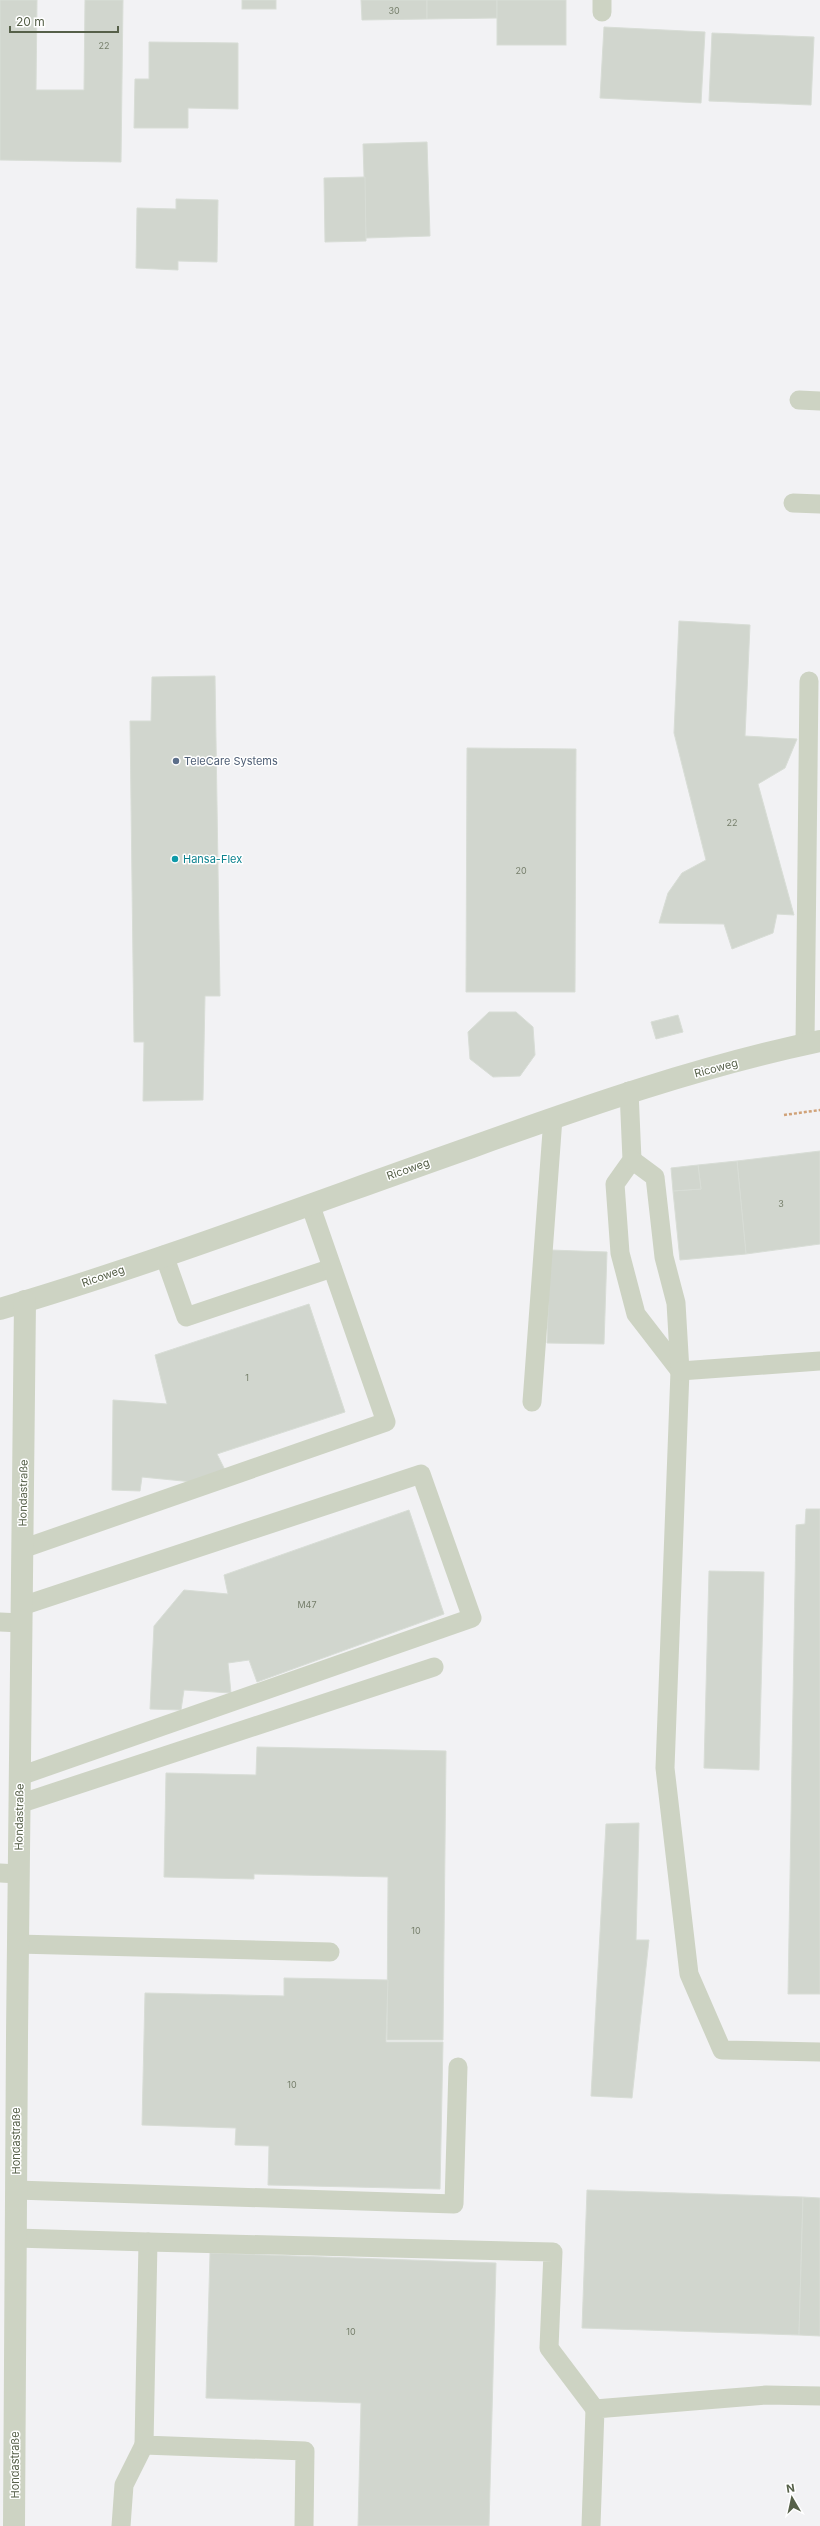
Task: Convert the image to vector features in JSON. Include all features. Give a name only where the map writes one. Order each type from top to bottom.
[{"type":"street","name":"Ricoweg","points":[[0,1309],[164,1255],[629,1091],[812,1043]]},
{"type":"street","name":"Hondastraße","points":[[14,2526],[17,1944],[9,1874],[19,1804],[20,1776],[25,1301]]},
{"type":"street","points":[[0,2352],[15,2332]]},
{"type":"lane","points":[[799,400],[820,401]]},
{"type":"lane","points":[[793,503],[820,504]]},
{"type":"lane","points":[[809,681],[812,1043]]},
{"type":"lane","points":[[629,1091],[632,1160],[615,1184],[620,1253],[636,1314],[680,1371]]},
{"type":"lane","points":[[532,1402],[554,1118]]},
{"type":"lane","points":[[632,1160],[655,1177],[664,1258],[676,1303],[680,1371],[665,1768],[689,1974],[722,2050],[820,2052]]},
{"type":"lane","points":[[22,1549],[386,1422],[310,1204]]},
{"type":"lane","points":[[164,1255],[186,1317],[332,1268]]},
{"type":"lane","points":[[680,1371],[820,1361]]},
{"type":"lane","points":[[0,1622],[421,1474],[472,1618],[20,1776]]},
{"type":"lane","points":[[19,1804],[434,1667]]},
{"type":"lane","points":[[17,1944],[330,1952]]},
{"type":"lane","points":[[16,2190],[454,2204],[458,2067]]},
{"type":"lane","points":[[16,2238],[553,2252],[549,2348],[595,2409],[590,2526]]},
{"type":"lane","points":[[121,2526],[124,2485],[144,2445],[148,2242]]},
{"type":"lane","points":[[595,2409],[766,2394],[820,2396]]},
{"type":"lane","points":[[144,2445],[305,2450],[304,2526]]},
{"type":"path","points":[[784,1115],[820,1110]]},
{"type":"building","points":[[0,0],[37,0],[36,90],[84,90],[85,0],[123,0],[121,162],[0,160]]},
{"type":"building","points":[[242,0],[276,0],[276,9],[242,9]]},
{"type":"building","points":[[361,0],[427,0],[427,19],[362,20]]},
{"type":"building","points":[[427,0],[497,0],[497,18],[427,19]]},
{"type":"building","points":[[497,0],[566,0],[566,45],[497,45]]},
{"type":"building","points":[[604,27],[705,32],[701,103],[600,98]]},
{"type":"building","points":[[712,33],[814,37],[811,105],[709,101]]},
{"type":"building","points":[[149,42],[238,43],[238,109],[188,108],[188,128],[134,128],[135,79],[149,79]]},
{"type":"building","points":[[427,142],[430,236],[366,238],[363,144]]},
{"type":"building","points":[[365,177],[366,241],[325,242],[324,178]]},
{"type":"building","points":[[176,199],[218,200],[217,262],[178,261],[178,270],[136,268],[137,208],[176,209]]},
{"type":"building","points":[[679,621],[750,625],[745,736],[797,739],[785,768],[758,784],[794,915],[777,914],[773,933],[732,949],[724,924],[659,923],[668,893],[682,873],[706,860],[674,733]]},
{"type":"building","name":"Hansa-Flex","points":[[215,676],[220,996],[205,996],[203,1100],[143,1101],[144,1042],[134,1042],[130,721],[151,721],[152,677]]},
{"type":"building","points":[[467,748],[576,749],[575,992],[466,992]]},
{"type":"building","points":[[489,1012],[516,1012],[533,1027],[535,1055],[520,1076],[493,1077],[470,1059],[468,1032]]},
{"type":"building","points":[[678,1015],[683,1032],[656,1039],[651,1022]]},
{"type":"building","points":[[820,1151],[820,1244],[746,1254],[737,1161]]},
{"type":"building","points":[[737,1161],[746,1254],[680,1260],[673,1191],[701,1189],[698,1165]]},
{"type":"building","points":[[698,1165],[701,1189],[673,1191],[671,1168]]},
{"type":"building","points":[[550,1250],[607,1252],[604,1344],[547,1343]]},
{"type":"building","points":[[309,1304],[345,1412],[217,1454],[226,1472],[193,1482],[142,1477],[140,1491],[112,1490],[113,1400],[167,1404],[155,1355]]},
{"type":"building","points":[[806,1509],[820,1509],[820,1994],[788,1994],[796,1525],[805,1524]]},
{"type":"building","points":[[409,1510],[444,1614],[257,1682],[249,1660],[228,1663],[231,1693],[184,1690],[181,1710],[150,1709],[154,1626],[184,1590],[228,1594],[224,1575]]},
{"type":"building","points":[[709,1571],[764,1572],[759,1770],[704,1768]]},
{"type":"building","points":[[257,1747],[446,1751],[443,2040],[387,2040],[388,1877],[254,1874],[254,1879],[164,1877],[166,1773],[256,1775]]},
{"type":"building","points":[[639,1823],[636,1940],[649,1940],[632,2098],[591,2096],[606,1824]]},
{"type":"building","points":[[284,1978],[388,1980],[386,2042],[443,2042],[440,2189],[268,2185],[269,2146],[235,2145],[236,2128],[142,2125],[145,1993],[284,1996]]},
{"type":"building","points":[[587,2190],[803,2197],[799,2335],[582,2328]]},
{"type":"building","points":[[803,2197],[820,2198],[820,2336],[799,2335]]},
{"type":"building","points":[[210,2253],[496,2263],[489,2526],[358,2526],[361,2403],[206,2398]]},
{"type":"place","name":"TeleCare Systems","points":[[176,761]]},
{"type":"place","name":"Hansa-Flex","points":[[175,859]]}]
